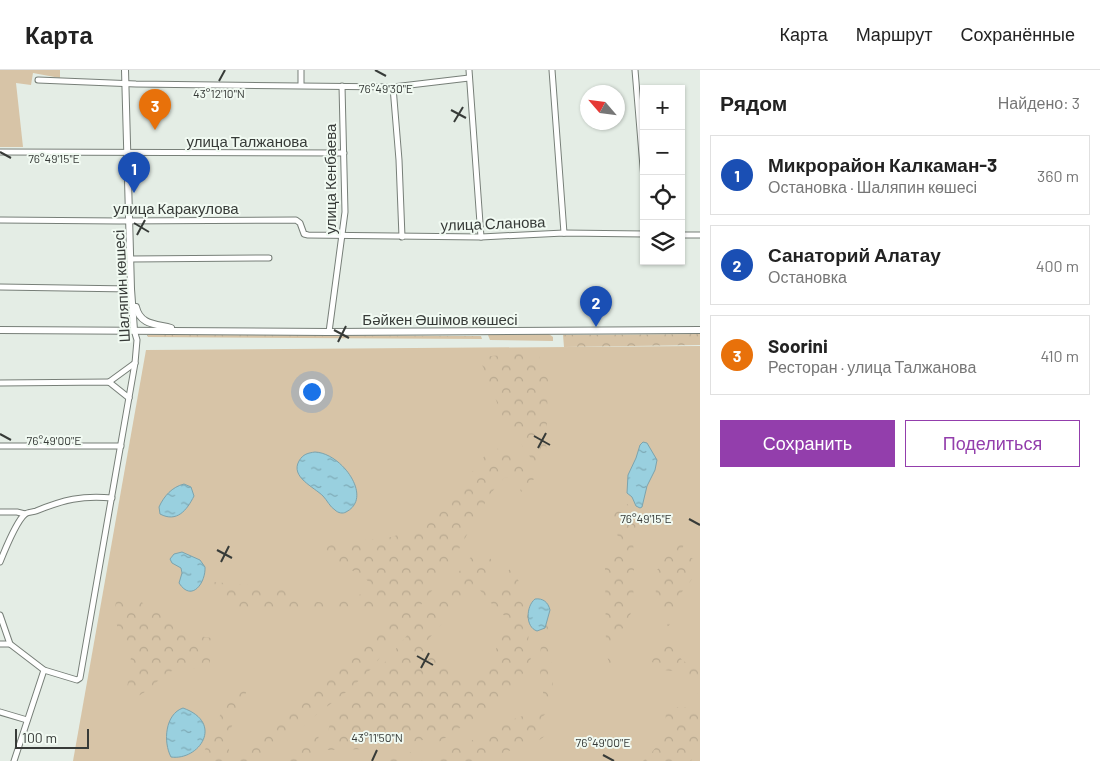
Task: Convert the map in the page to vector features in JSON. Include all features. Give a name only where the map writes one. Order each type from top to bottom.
[{"type":"main road","name":"Шаляпин көшесі","points":[[125,70],[131,288],[134,330]]},
{"type":"main road","points":[[131,288],[137,315],[142,320],[182,331]]},
{"type":"main road","name":"Бәйкен Әшімов көшесі","points":[[0,330],[329,332],[700,330]]},
{"type":"street","points":[[301,70],[301,85]]},
{"type":"street","points":[[469,70],[481,237]]},
{"type":"street","points":[[552,70],[564,233]]},
{"type":"street","points":[[635,70],[644,175]]},
{"type":"street","points":[[38,80],[125,84],[392,87],[469,78]]},
{"type":"street","name":"улица Кенбаева","points":[[329,332],[345,212],[342,86]]},
{"type":"street","points":[[392,87],[399,160],[402,238]]},
{"type":"street","name":"улица Талжанова","points":[[0,152],[344,153]]},
{"type":"street","name":"улица Каракулова","points":[[0,220],[296,220],[300,223],[304,234],[343,237]]},
{"type":"street","name":"улица Сланова","points":[[343,237],[481,237],[564,233],[640,234]]},
{"type":"street","points":[[685,235],[700,235]]},
{"type":"street","points":[[131,258],[269,258]]},
{"type":"street","points":[[0,287],[131,288]]},
{"type":"street","name":"Шаляпин көшесі","points":[[44,670],[76,680],[80,678],[135,363],[138,340],[134,330]]},
{"type":"street","points":[[0,382],[109,382],[135,363]]},
{"type":"street","points":[[109,382],[129,398]]},
{"type":"street","points":[[0,446],[121,446]]},
{"type":"street","points":[[0,512],[25,514],[77,497],[96,496],[112,498]]},
{"type":"street","points":[[0,562],[9,541],[25,514]]},
{"type":"street","points":[[0,615],[10,644],[44,670],[14,761]]},
{"type":"street","points":[[0,644],[10,644]]},
{"type":"street","points":[[0,712],[26,720]]},
{"type":"green space","points":[[0,70],[60,70],[60,78],[33,73],[31,85],[16,83],[23,147],[0,147]]},
{"type":"green space","points":[[549,334],[553,337],[553,341],[490,340],[488,335]]},
{"type":"green space","points":[[700,334],[700,345],[564,347],[563,335]]},
{"type":"green space","points":[[147,335],[481,336],[482,339],[148,337]]},
{"type":"green space","points":[[700,346],[700,761],[73,761],[146,350]]},
{"type":"green space","points":[[540,352],[538,367],[548,373],[546,464],[535,464],[503,418],[479,357]]},
{"type":"green space","points":[[508,444],[527,463],[534,479],[521,492],[516,478],[504,478],[490,494],[455,556],[434,588],[371,669],[350,689],[316,715],[263,761],[200,761],[232,688],[248,688],[226,740],[232,760],[323,680],[347,665],[386,622],[390,609],[359,606],[271,611],[236,607],[220,593],[212,582],[290,588],[294,600],[329,603],[362,594],[371,585],[367,580],[352,570],[327,564],[321,550],[335,543],[392,537],[425,524],[445,507],[486,454]]},
{"type":"green space","points":[[620,496],[639,517],[633,534],[633,608],[625,627],[615,633],[611,643],[611,675],[606,649],[605,567],[620,541],[610,518],[614,500]]},
{"type":"green space","points":[[691,522],[681,553],[696,560],[696,574],[678,597],[677,614],[668,627],[656,597],[655,573]]},
{"type":"green space","points":[[485,553],[498,567],[486,573],[425,643],[463,680],[472,682],[488,665],[510,621],[478,588],[496,590],[505,574],[512,567],[530,605],[528,648],[531,658],[527,668],[516,683],[473,719],[436,744],[406,761],[380,761],[380,759],[408,754],[429,739],[368,749],[324,750],[332,714],[368,683],[471,557]]},
{"type":"green space","points":[[117,590],[131,598],[140,600],[147,608],[164,614],[174,625],[182,626],[199,636],[212,638],[209,667],[174,670],[162,677],[141,695],[128,699],[126,697],[131,657],[119,641],[115,610]]},
{"type":"green space","points":[[550,610],[553,696],[550,710],[542,717],[541,723],[549,733],[538,741],[480,761],[421,761],[471,741],[514,719],[537,711],[544,702],[540,686],[541,631],[545,628]]},
{"type":"green space","points":[[663,641],[672,647],[682,660],[700,672],[700,725],[696,753],[691,761],[643,761],[655,748],[666,726],[665,712],[662,704],[680,708],[692,707],[699,696],[693,683],[681,672],[663,670],[652,662],[654,650]]},
{"type":"green space","points":[[320,727],[315,761],[278,761]]},
{"type":"water","points":[[643,442],[647,443],[657,460],[655,470],[647,486],[642,507],[640,508],[636,506],[632,497],[627,493],[628,475]]},
{"type":"water","points":[[315,452],[325,454],[335,460],[351,477],[356,487],[357,497],[354,505],[345,513],[333,509],[323,496],[300,477],[297,467],[299,461],[306,454]]},
{"type":"water","points":[[184,484],[191,487],[194,496],[185,510],[181,514],[172,517],[160,514],[159,507],[163,499],[176,487]]},
{"type":"water","points":[[182,552],[200,560],[205,567],[201,584],[193,591],[184,589],[179,583],[182,573],[181,568],[172,563],[170,559],[174,554]]},
{"type":"water","points":[[535,599],[545,601],[550,610],[545,628],[537,631],[530,625],[528,616],[530,606]]},
{"type":"water","points":[[183,708],[196,715],[203,723],[205,731],[203,740],[191,753],[181,757],[171,757],[167,744],[167,729],[172,716]]},
{"type":"place","name":"Soorini","points":[[155,130]]},
{"type":"place","name":"Микрорайон Калкаман-3","points":[[134,193]]},
{"type":"place","name":"Санаторий Алатау","points":[[596,327]]}]
